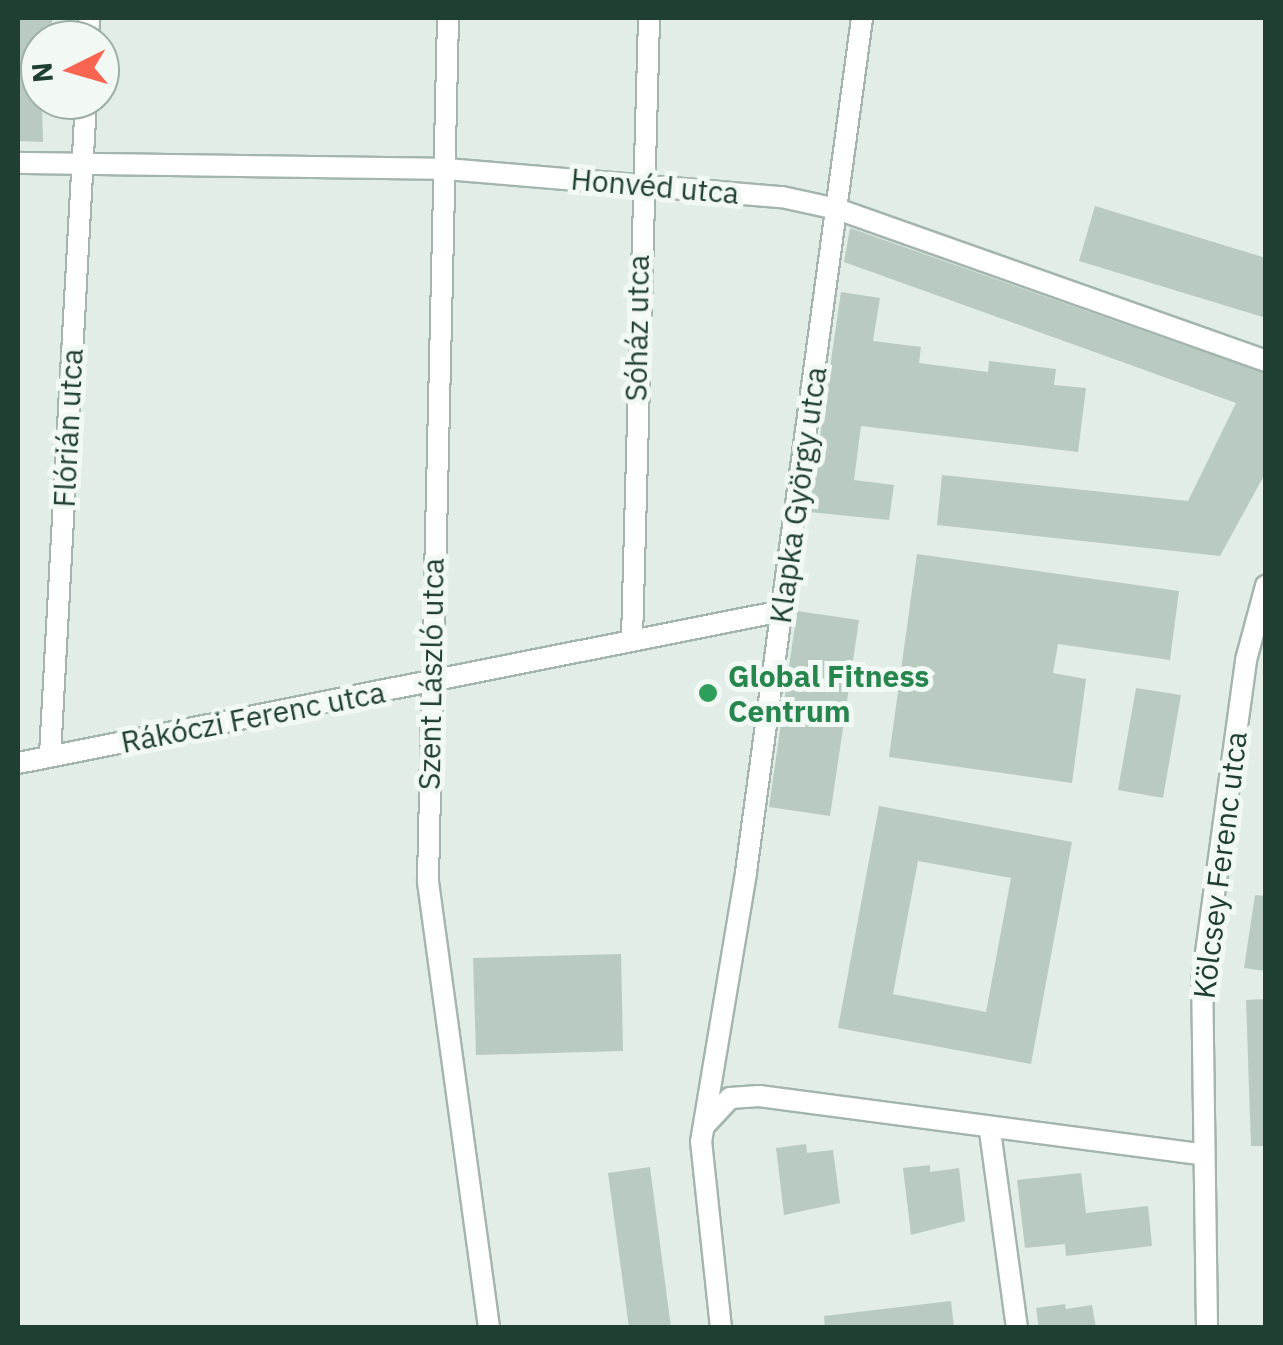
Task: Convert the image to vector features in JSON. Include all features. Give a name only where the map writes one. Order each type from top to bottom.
[{"type":"street","name":"Szent László utca","points":[[448,18],[428,882],[489,1328]]},
{"type":"street","name":"Sóház utca","points":[[632,639],[640,184],[649,18]]},
{"type":"street","name":"Klapka György utca","points":[[721,1328],[702,1129],[782,611],[862,18]]},
{"type":"street","name":"Flórián utca","points":[[50,755],[85,120]]},
{"type":"street","name":"Honvéd utca","points":[[18,163],[446,169],[782,197],[838,208],[1266,361]]},
{"type":"street","name":"Kölcsey Ferenc utca","points":[[1207,1328],[1201,1154],[1202,982],[1246,660],[1265,593]]},
{"type":"street","name":"Rákóczi Ferenc utca","points":[[18,764],[782,611]]},
{"type":"street","points":[[702,1129],[730,1098],[759,1096],[990,1131],[1201,1154]]},
{"type":"street","points":[[990,1131],[1018,1328]]},
{"type":"building","points":[[18,18],[52,18],[20,20],[20,120],[42,120],[43,142],[18,141]]},
{"type":"building","points":[[1095,206],[1266,258],[1266,318],[1079,261]]},
{"type":"building","points":[[850,228],[1266,374],[1266,472],[1220,556],[937,525],[942,475],[1188,501],[1236,403],[844,262]]},
{"type":"building","points":[[841,292],[880,298],[873,341],[921,347],[919,363],[988,372],[989,361],[1056,369],[1054,385],[1086,388],[1078,452],[861,426],[854,480],[894,485],[889,520],[809,512]]},
{"type":"building","points":[[917,554],[1179,591],[1170,660],[1058,644],[1053,673],[1086,679],[1072,783],[889,757]]},
{"type":"building","points":[[797,611],[859,620],[830,816],[769,807]]},
{"type":"building","points":[[1136,688],[1181,695],[1163,798],[1118,790]]},
{"type":"building","points":[[879,806],[1072,842],[1031,1064],[838,1028]],"holes":[[[918,861],[1011,878],[986,1012],[893,994]]]},
{"type":"building","points":[[1255,895],[1266,896],[1266,971],[1244,968]]},
{"type":"building","points":[[621,954],[623,1051],[476,1055],[473,958]]},
{"type":"building","points":[[1266,999],[1266,1146],[1251,1146],[1246,1000]]},
{"type":"building","points":[[806,1144],[807,1153],[833,1150],[840,1203],[784,1215],[776,1148]]},
{"type":"building","points":[[930,1165],[930,1172],[959,1168],[965,1221],[911,1235],[903,1168]]},
{"type":"building","points":[[650,1167],[671,1328],[629,1328],[608,1173]]},
{"type":"building","points":[[1081,1173],[1086,1213],[1148,1206],[1152,1246],[1066,1256],[1065,1244],[1025,1248],[1017,1180]]},
{"type":"building","points":[[951,1301],[954,1328],[825,1328],[824,1316]]},
{"type":"building","points":[[1065,1304],[1066,1309],[1092,1305],[1096,1328],[1039,1328],[1036,1308]]},
{"type":"place","name":"Global Fitness Centrum","points":[[708,693]]}]
